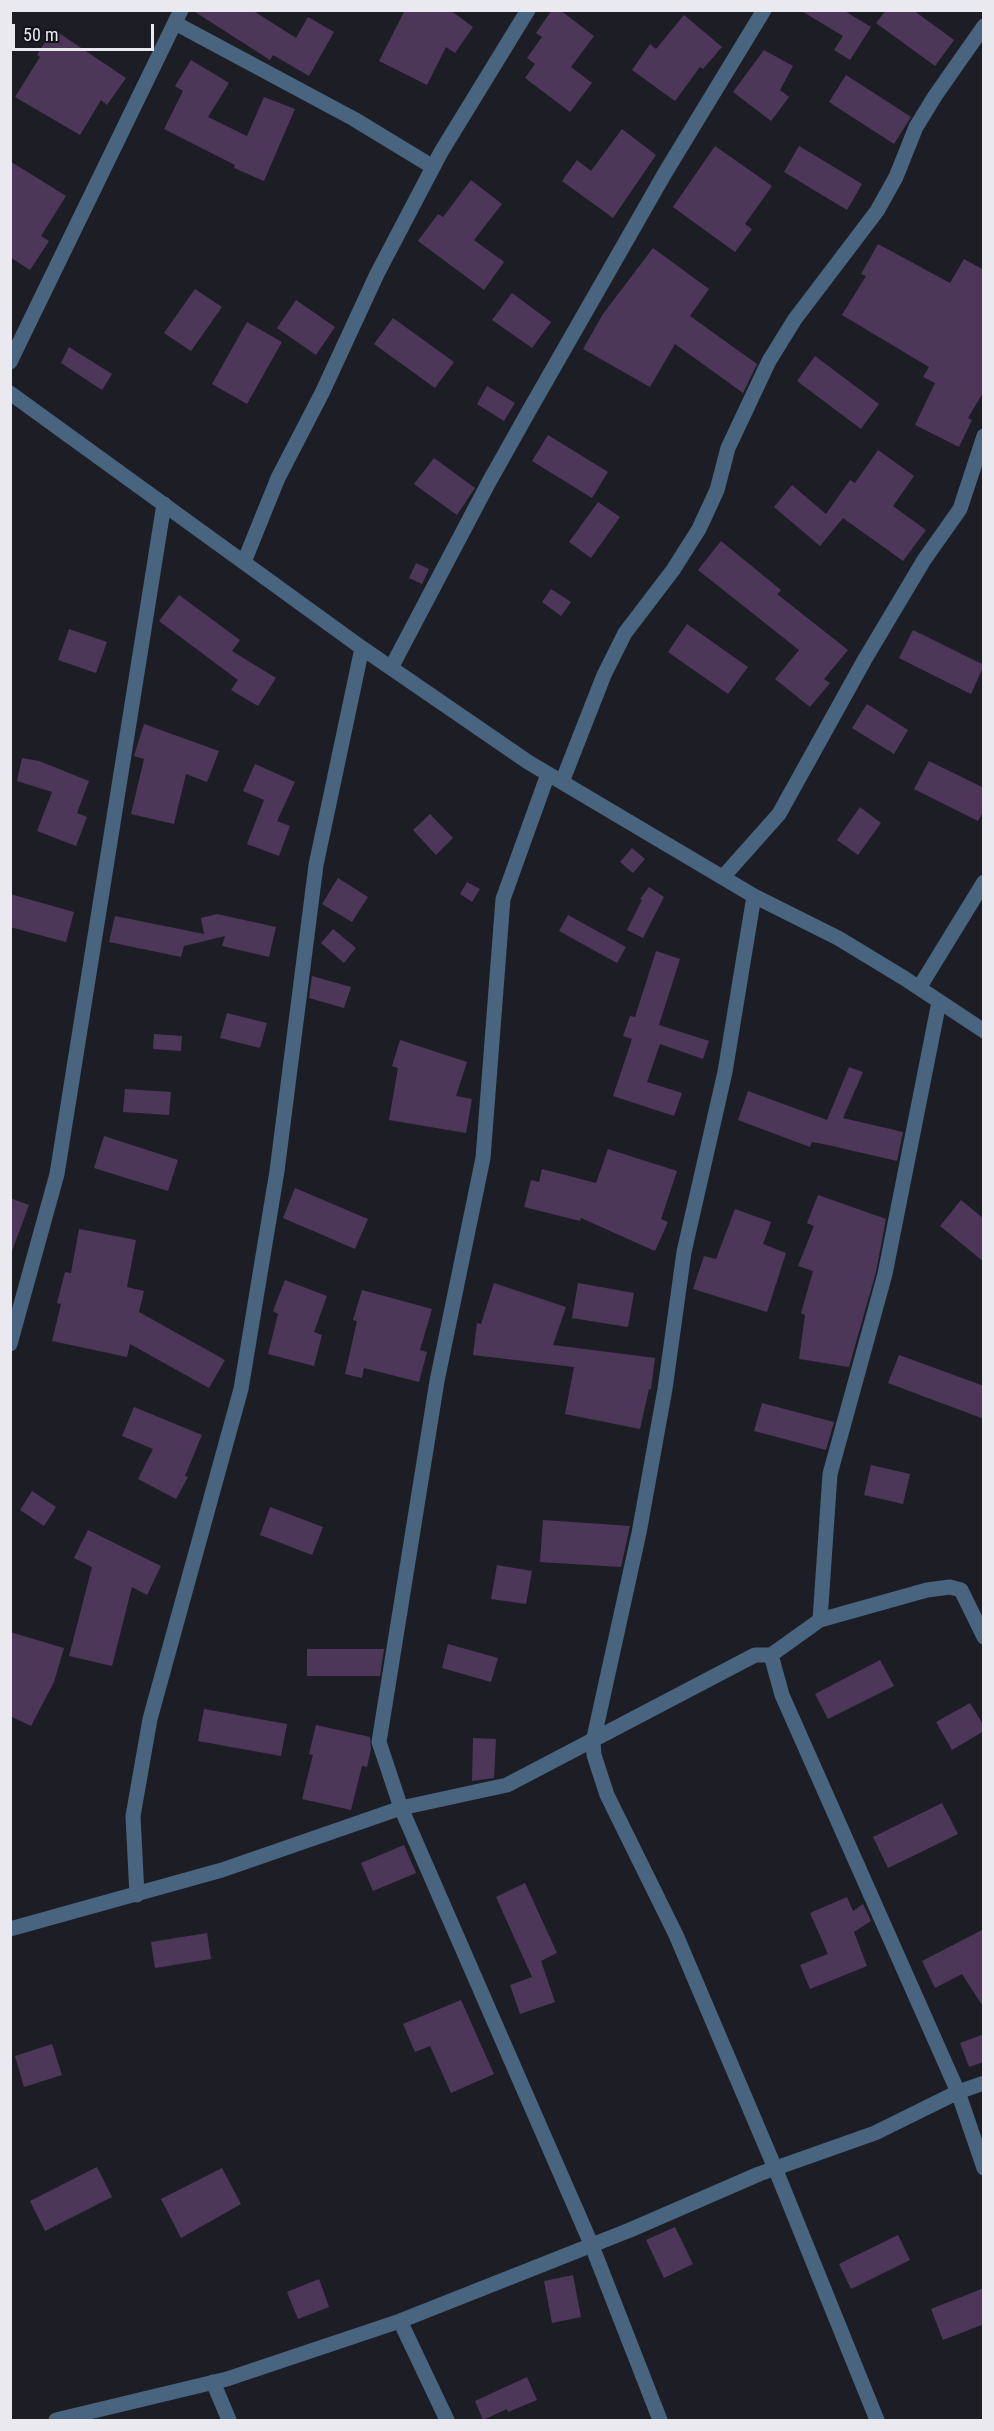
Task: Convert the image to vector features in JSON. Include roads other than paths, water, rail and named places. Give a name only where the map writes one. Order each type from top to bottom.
[{"type":"street","points":[[244,562],[278,478],[322,393],[377,274],[433,167],[528,10]]},
{"type":"street","points":[[392,668],[530,409],[665,173],[764,10]]},
{"type":"street","points":[[10,362],[178,17],[433,167]]},
{"type":"street","points":[[562,782],[604,675],[625,633],[674,570],[699,529],[717,490],[728,448],[769,360],[795,320],[877,211],[896,177],[916,127],[984,26]]},
{"type":"street","points":[[10,393],[362,648],[548,774],[754,896],[838,938],[984,1031]]},
{"type":"street","points":[[723,877],[779,814],[877,639],[924,560],[960,509],[984,436]]},
{"type":"street","points":[[10,1344],[57,1174],[164,504]]},
{"type":"street","points":[[137,1895],[133,1816],[150,1719],[241,1389],[277,1171],[316,865],[362,648]]},
{"type":"street","points":[[548,774],[503,899],[483,1158],[437,1381],[380,1742],[402,1808],[592,2246],[660,2421]]},
{"type":"street","points":[[919,988],[984,882]]},
{"type":"street","points":[[754,896],[725,1072],[684,1252],[665,1389],[639,1533],[593,1742],[594,1755],[608,1795],[676,1935],[775,2168],[877,2421]]},
{"type":"street","points":[[820,1620],[830,1474],[885,1274],[939,1002]]},
{"type":"street","points":[[10,1929],[222,1870],[402,1808],[507,1785],[593,1742],[755,1655],[771,1655],[820,1620],[927,1590],[950,1587],[961,1590],[984,1637]]},
{"type":"street","points":[[771,1655],[782,1695],[957,2092],[984,2168]]},
{"type":"street","points":[[56,2421],[213,2382],[400,2321],[592,2246],[775,2168],[875,2133],[957,2092],[984,2082]]},
{"type":"street","points":[[400,2321],[447,2421]]},
{"type":"street","points":[[213,2382],[229,2421]]}]
